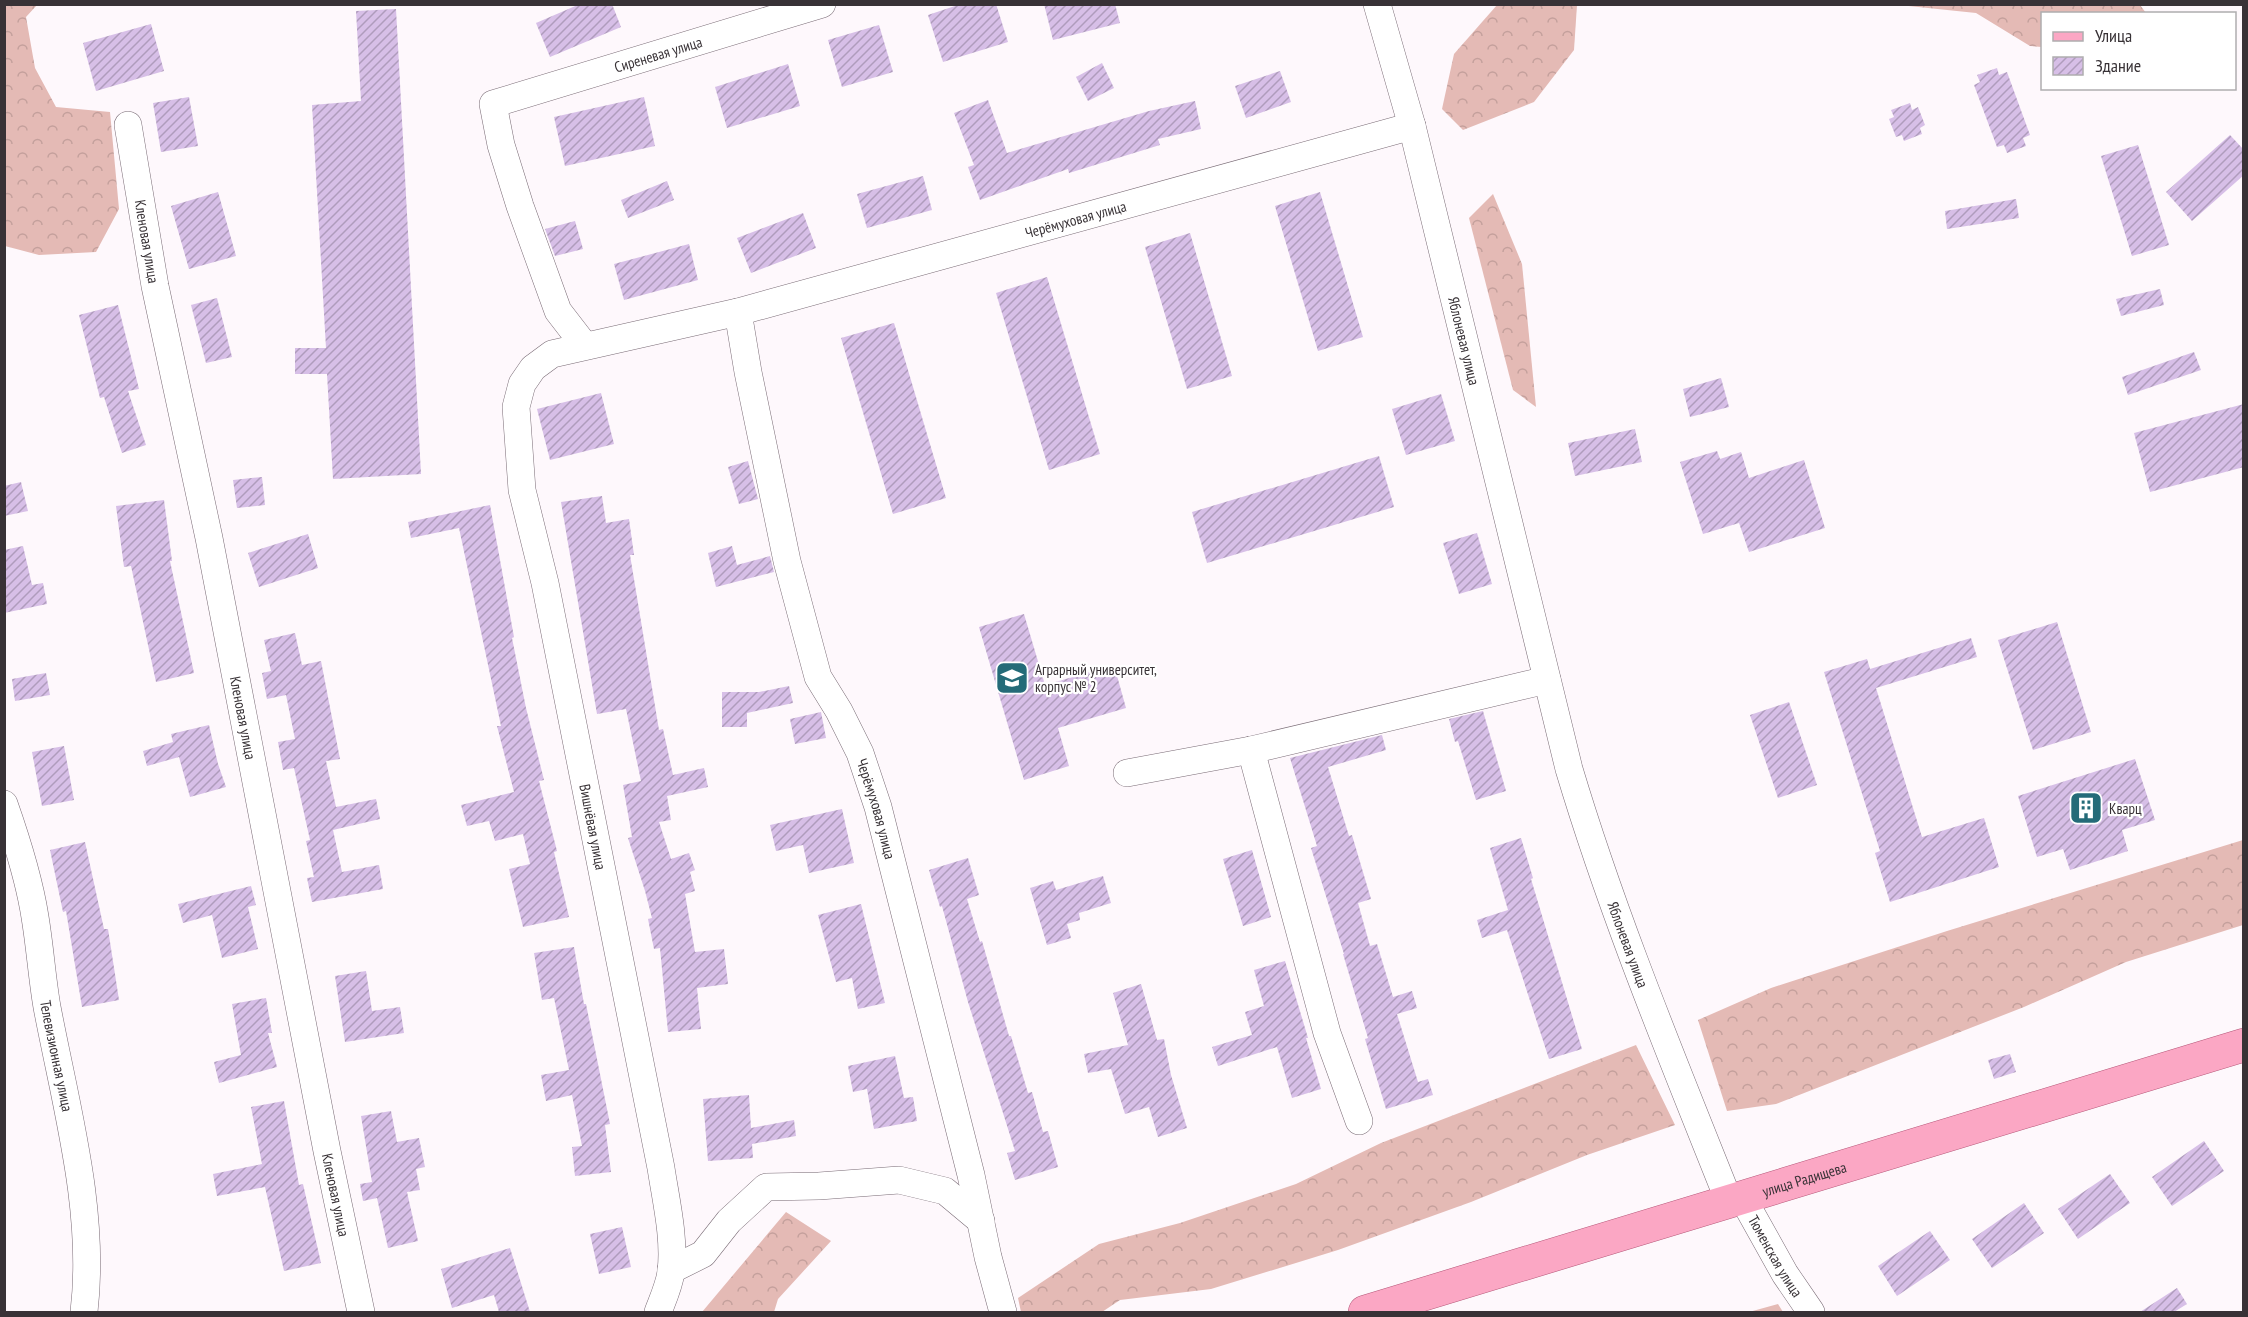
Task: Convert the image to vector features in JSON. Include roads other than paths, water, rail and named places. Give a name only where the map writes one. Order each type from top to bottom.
[{"type":"main road","name":"улица Радищева","points":[[1365,1312],[2244,1045]]},
{"type":"street","name":"Сиреневая улица","points":[[585,346],[558,311],[520,206],[501,145],[493,104],[822,4]]},
{"type":"street","name":"Яблоневая улица","points":[[1377,4],[1412,126],[1569,769],[1593,850],[1663,1037],[1736,1199]]},
{"type":"street","name":"Кленовая улица","points":[[128,125],[155,286],[209,538],[320,1117],[361,1312]]},
{"type":"street","name":"Черёмуховая улица","points":[[552,354],[738,312],[1412,126]]},
{"type":"street","name":"Черёмуховая улица","points":[[738,312],[762,441],[793,584],[818,677],[839,711],[860,753],[878,807],[971,1174],[992,1276],[1003,1312]]},
{"type":"street","name":"Вишнёвая улица","points":[[552,354],[533,368],[522,384],[516,406],[522,490],[545,583],[661,1168],[670,1237],[671,1270],[666,1293],[658,1312]]},
{"type":"street","points":[[1126,773],[1251,750],[1547,680]]},
{"type":"street","points":[[1251,750],[1327,1033],[1359,1121]]},
{"type":"street","name":"Телевизионная улица","points":[[4,804],[23,860],[35,916],[46,1002],[73,1139],[84,1215],[87,1260],[84,1312]]},
{"type":"street","points":[[671,1270],[703,1254],[729,1221],[766,1187],[899,1180],[945,1191],[981,1221]]},
{"type":"street","name":"Тюменская улица","points":[[1736,1199],[1811,1312]]},
{"type":"place","name":"Аграрный университет, корпус № 2","points":[[1012,678]]},
{"type":"place","name":"Кварц","points":[[2086,808]]}]
